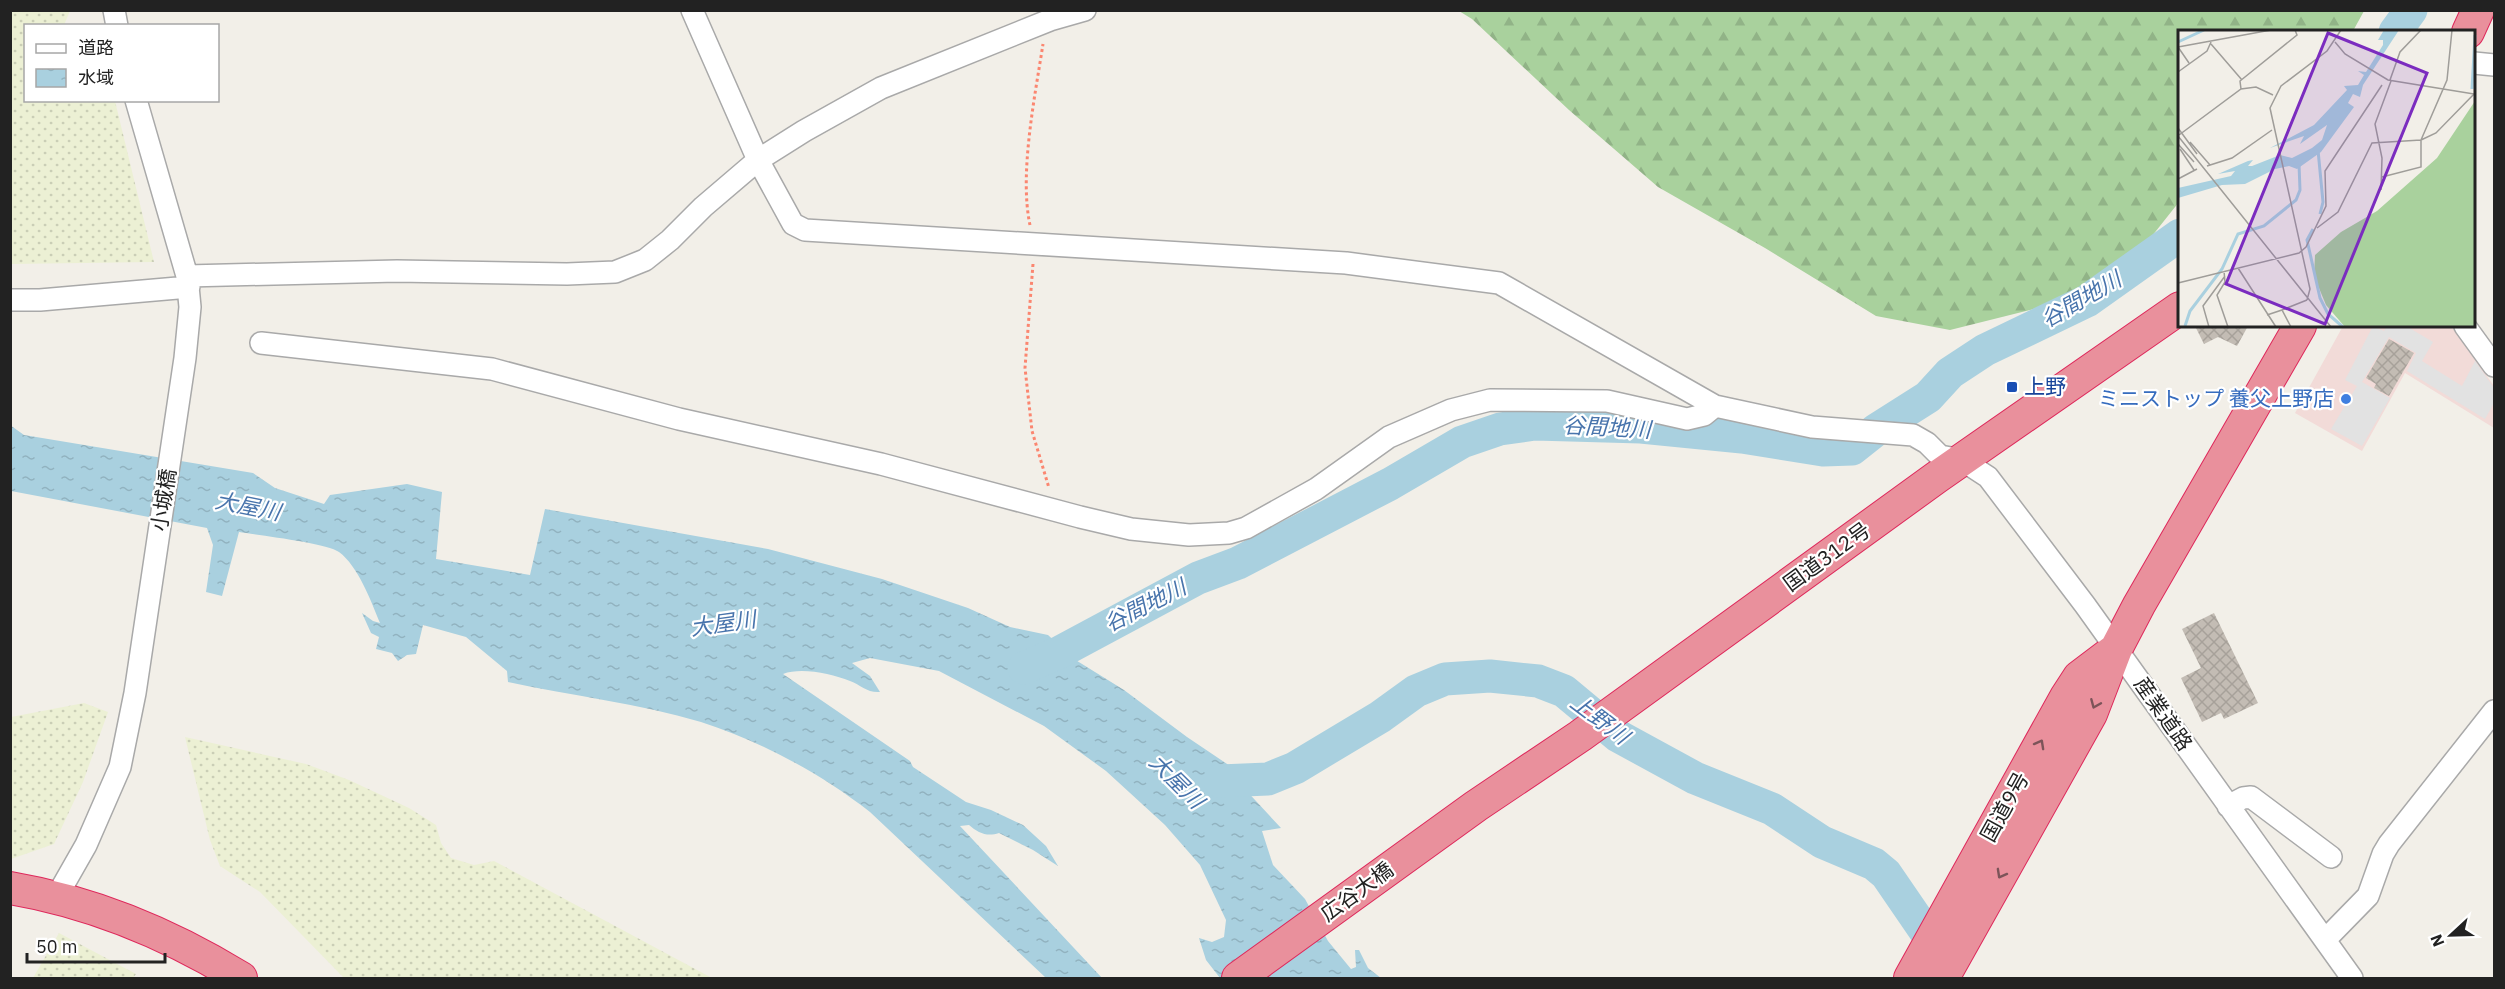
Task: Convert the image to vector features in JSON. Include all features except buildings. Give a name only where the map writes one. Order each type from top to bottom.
[{"type":"highway","points":[[2469,30],[2478,10]]},
{"type":"highway","name":"国道312号","points":[[1476,806],[1580,736],[1962,460],[2178,309]]},
{"type":"highway","name":"国道9号","points":[[1951,965],[2091,714],[2116,649],[2139,605],[2299,327]]},
{"type":"highway","name":"国道9号","points":[[1916,967],[2066,697],[2079,677],[2116,649]]},
{"type":"highway","name":"広谷大橋","points":[[1238,978],[1476,806]]},
{"type":"highway","points":[[10,888],[57,896],[159,934],[241,978]]},
{"type":"street","name":"産業道路","points":[[692,10],[758,160],[793,224],[805,230],[1346,263],[1499,284],[1715,406],[1812,427],[1913,435],[1928,443],[1940,456],[1962,460],[1988,477],[2116,649],[2352,978]]},
{"type":"street","points":[[10,300],[189,290],[397,271],[567,274],[615,272],[645,260],[758,160],[881,88],[1044,16],[1085,10]]},
{"type":"street","points":[[2475,63],[2494,65]]},
{"type":"street","points":[[137,102],[189,290]]},
{"type":"street","name":"小城橋","points":[[57,896],[86,845],[120,767],[135,693],[185,358],[189,290]]},
{"type":"street","points":[[2467,327],[2494,366]]},
{"type":"street","points":[[261,343],[492,369],[679,419],[881,464],[1059,512],[1131,529],[1189,535],[1228,533],[1246,528],[1316,489],[1389,437],[1451,410],[1490,400],[1606,401],[1687,418],[1704,415],[1715,406]]},
{"type":"street","points":[[2325,940],[2368,896],[2383,854],[2389,844],[2494,711]]},
{"type":"street","points":[[2228,806],[2243,798],[2251,797],[2331,857]]},
{"type":"path","points":[[1044,16],[1029,153],[1026,207],[1034,243],[1024,368],[1032,432],[1059,512]]},
{"type":"shaded area","name":"ミニストップ 養父上野店","points":[[2342,327],[2452,327],[2494,386],[2494,428],[2405,373],[2362,451],[2295,413]]},
{"type":"shaded area","points":[[2372,327],[2384,331],[2386,327],[2408,327],[2433,342],[2422,361],[2462,386],[2475,361],[2494,388],[2494,403],[2485,419],[2407,371],[2416,353],[2389,337],[2362,382],[2390,398],[2362,446],[2331,429],[2357,386],[2345,380]]},
{"type":"green space","points":[[10,11],[70,11],[64,24],[24,24],[24,102],[115,102],[154,262],[11,264]]},
{"type":"green space","points":[[1459,11],[2364,11],[2354,30],[2178,30],[2178,203],[2129,265],[2062,302],[1950,330],[1876,316],[1765,248],[1658,187],[1569,110],[1472,19]]},
{"type":"green space","points":[[84,703],[108,712],[83,782],[54,844],[11,859],[11,717]]},
{"type":"green space","points":[[185,737],[306,764],[349,780],[409,808],[436,825],[441,843],[451,858],[474,865],[494,861],[712,978],[344,978],[260,892],[220,866],[210,840]]},
{"type":"green space","points":[[59,933],[136,974],[133,978],[33,978]]},
{"type":"water","name":"大屋川","points":[[10,425],[24,435],[253,473],[275,488],[324,504],[330,495],[407,484],[442,492],[436,559],[530,575],[545,509],[768,549],[882,579],[968,608],[1010,627],[1048,635],[1074,659],[1124,690],[1236,770],[1268,778],[1242,786],[1281,828],[1262,831],[1273,865],[1305,899],[1328,941],[1351,969],[1356,967],[1355,950],[1359,950],[1368,968],[1381,978],[1220,978],[1206,960],[1199,938],[1212,942],[1224,937],[1226,920],[1200,865],[1165,825],[1106,771],[1044,726],[939,671],[870,658],[852,663],[870,676],[880,692],[871,691],[850,681],[825,674],[799,671],[783,674],[966,802],[991,810],[1023,825],[1046,846],[1058,866],[999,833],[987,834],[969,825],[960,826],[1102,978],[1046,978],[870,812],[831,784],[790,760],[724,730],[677,715],[508,682],[507,671],[466,637],[423,625],[416,654],[407,655],[398,661],[392,653],[376,649],[379,637],[371,633],[362,613],[380,623],[368,595],[346,558],[332,549],[239,532],[222,596],[206,592],[213,545],[207,528],[11,491]]},
{"type":"waterway","name":"谷間地川","points":[[2396,30],[2411,10]]},
{"type":"waterway","name":"谷間地川","points":[[1024,668],[1060,652],[1198,578],[1238,563],[1390,484],[1462,442],[1500,429],[1535,424],[1641,427],[1742,437],[1823,450],[1852,449],[1876,430],[1928,397],[1950,373],[1985,350],[2087,301],[2178,236]]},
{"type":"waterway","name":"上野川","points":[[1220,781],[1268,779],[1295,768],[1380,717],[1416,691],[1445,679],[1490,676],[1538,681],[1564,691],[1618,736],[1695,778],[1772,809],[1822,842],[1874,864],[1886,874],[1947,963]]},
{"type":"place","name":"上野","points":[[2012,387]]},
{"type":"place","name":"ミニストップ 養父上野店","points":[[2346,399]]}]
